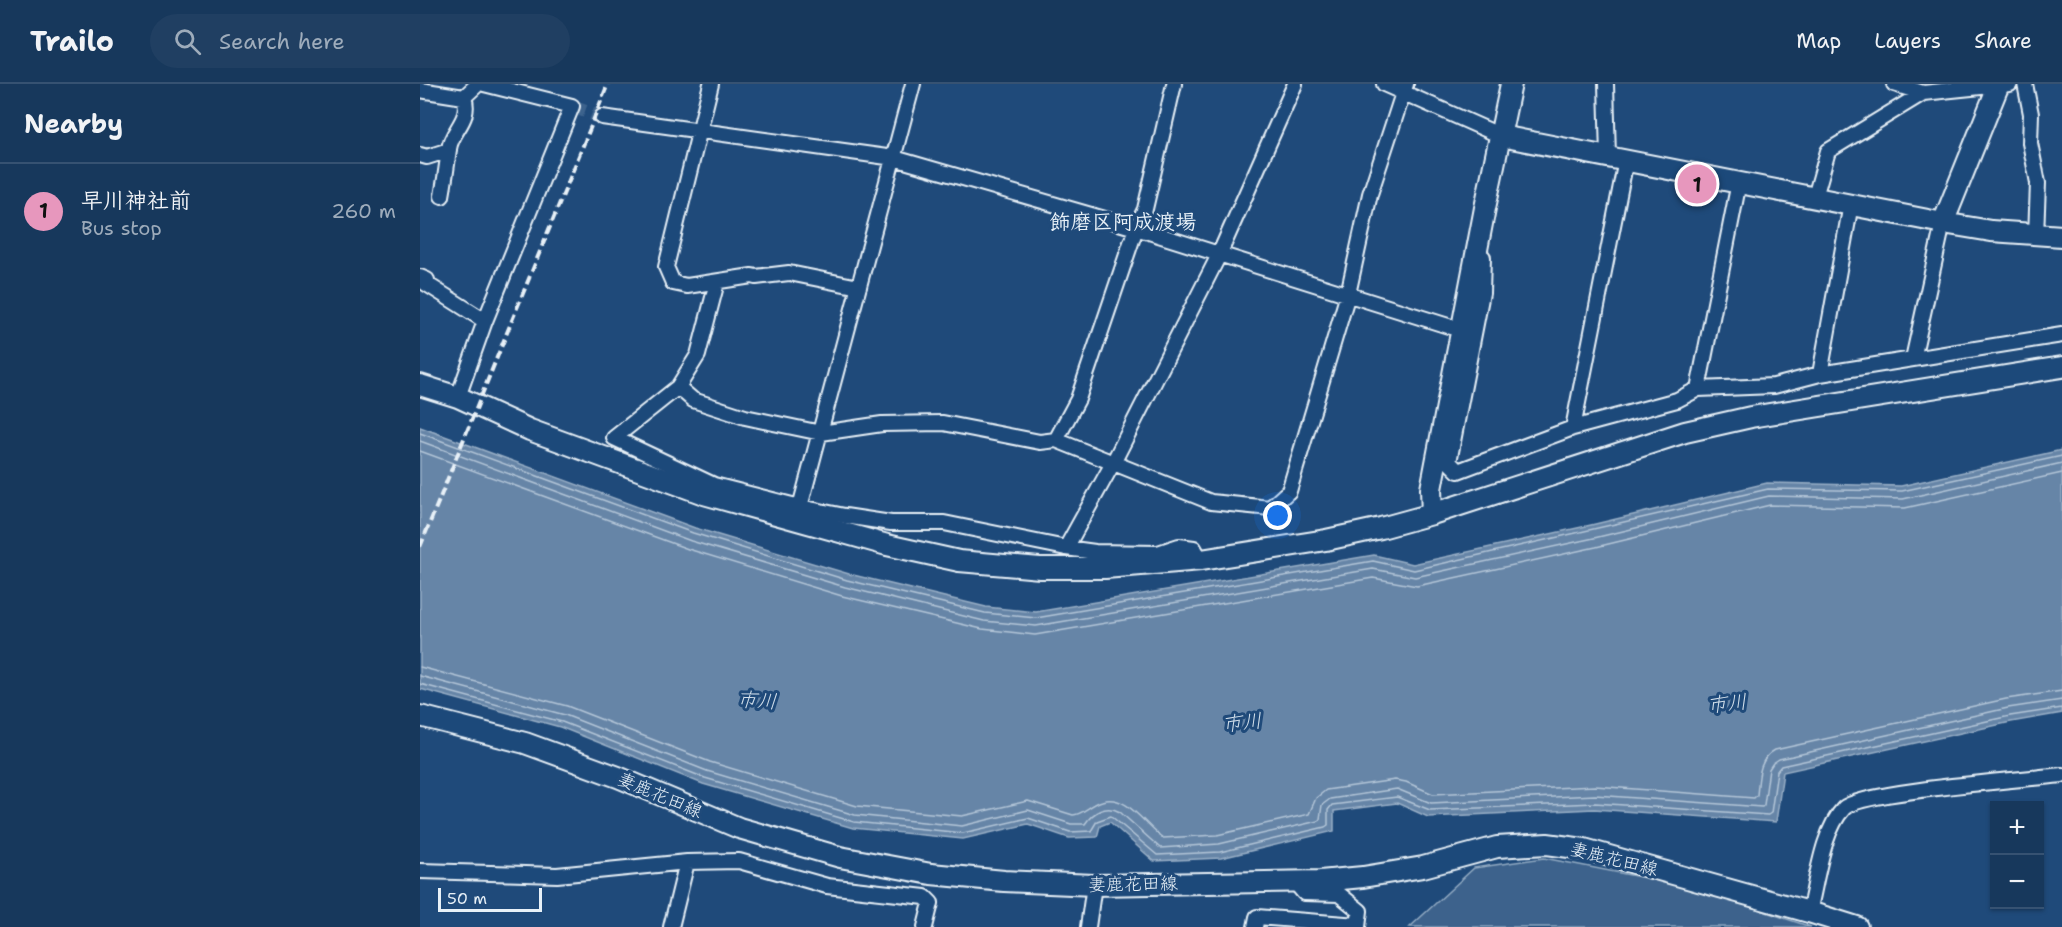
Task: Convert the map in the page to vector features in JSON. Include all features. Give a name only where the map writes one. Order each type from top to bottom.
[{"type":"street","points":[[464,97],[478,84]]},
{"type":"street","points":[[458,397],[485,321],[572,106],[484,84]]},
{"type":"street","points":[[711,84],[666,267],[673,283],[687,286],[789,273],[859,287]]},
{"type":"street","points":[[800,507],[913,84]]},
{"type":"street","points":[[1056,440],[1078,399],[1136,228],[1145,209],[1174,84]]},
{"type":"street","points":[[1066,548],[1113,463],[1220,255],[1295,84]]},
{"type":"street","points":[[1384,84],[1404,88],[1502,136],[1943,223],[2036,236],[2062,236]]},
{"type":"street","points":[[1432,514],[1431,489],[1511,84]]},
{"type":"street","points":[[1572,428],[1617,158],[1606,84]]},
{"type":"street","points":[[1894,84],[1923,93],[2003,84],[1943,223],[1913,359]]},
{"type":"street","points":[[2025,84],[2031,114],[2030,143],[2038,183],[2036,236]]},
{"type":"street","points":[[678,387],[693,399],[745,417],[821,433],[882,424],[943,423],[1040,442],[1056,440],[1210,502],[1270,508],[1289,491],[1348,294],[1370,194],[1404,88]]},
{"type":"street","points":[[420,90],[464,97]]},
{"type":"street","points":[[1815,197],[1828,151],[1923,93]]},
{"type":"street","points":[[442,196],[449,150],[467,106],[464,97]]},
{"type":"street","points":[[602,117],[894,158],[1136,228],[1461,330]]},
{"type":"street","points":[[420,155],[427,157],[449,150]]},
{"type":"street","points":[[1698,389],[1739,182]]},
{"type":"street","points":[[1820,374],[1851,204]]},
{"type":"street","points":[[1485,208],[1482,293],[1449,462],[1458,471],[1572,428],[1677,400],[1698,389],[1774,386],[1820,374],[2062,335]]},
{"type":"street","points":[[420,277],[427,279],[425,283],[485,321]]},
{"type":"street","points":[[717,282],[698,355],[678,387],[615,438],[709,490],[891,523],[944,523],[1095,552],[1158,554],[1179,546],[1194,548],[1201,560]]},
{"type":"street","points":[[420,385],[458,397],[530,430],[887,546],[959,561],[1051,568],[1105,568],[1201,560],[1326,540],[1432,514],[1685,432],[1763,415],[2062,367]]},
{"type":"street","name":"妻鹿花田線","points":[[420,716],[525,743],[618,777],[740,828],[808,849],[931,874],[1004,881],[1094,885],[1320,881],[1363,877],[1423,867],[1497,847],[1547,844],[1584,849],[1857,927]]},
{"type":"street","points":[[1809,912],[1829,832],[1845,807],[1878,796],[2062,776]]},
{"type":"street","points":[[420,871],[557,875],[687,862],[738,861],[827,886],[925,897],[931,903],[925,927]]},
{"type":"street","points":[[671,927],[687,862]]},
{"type":"street","points":[[1255,927],[1257,917],[1358,926],[1360,911],[1339,894],[1304,893],[1294,881]]},
{"type":"street","points":[[1088,927],[1094,885]]},
{"type":"shaded area","points":[[1544,858],[1691,887],[1811,927],[1410,927],[1474,868]]},
{"type":"water","name":"市川","points":[[420,427],[695,528],[849,574],[986,607],[1036,612],[1374,555],[1413,564],[1767,483],[1901,486],[2062,450],[2062,713],[1783,772],[1776,822],[1594,809],[1428,817],[1397,803],[1334,811],[1334,831],[1221,858],[1154,861],[1110,822],[1100,826],[1097,837],[1069,838],[1028,824],[963,839],[853,828],[703,784],[560,727],[420,689]]},
{"type":"tunnel","points":[[572,106],[602,117]]},
{"type":"railway","points":[[420,547],[608,84]]},
{"type":"place","name":"早川神社前","points":[[1697,184]]},
{"type":"district","name":"飾磨区阿成渡場","points":[[1123,222]]}]
